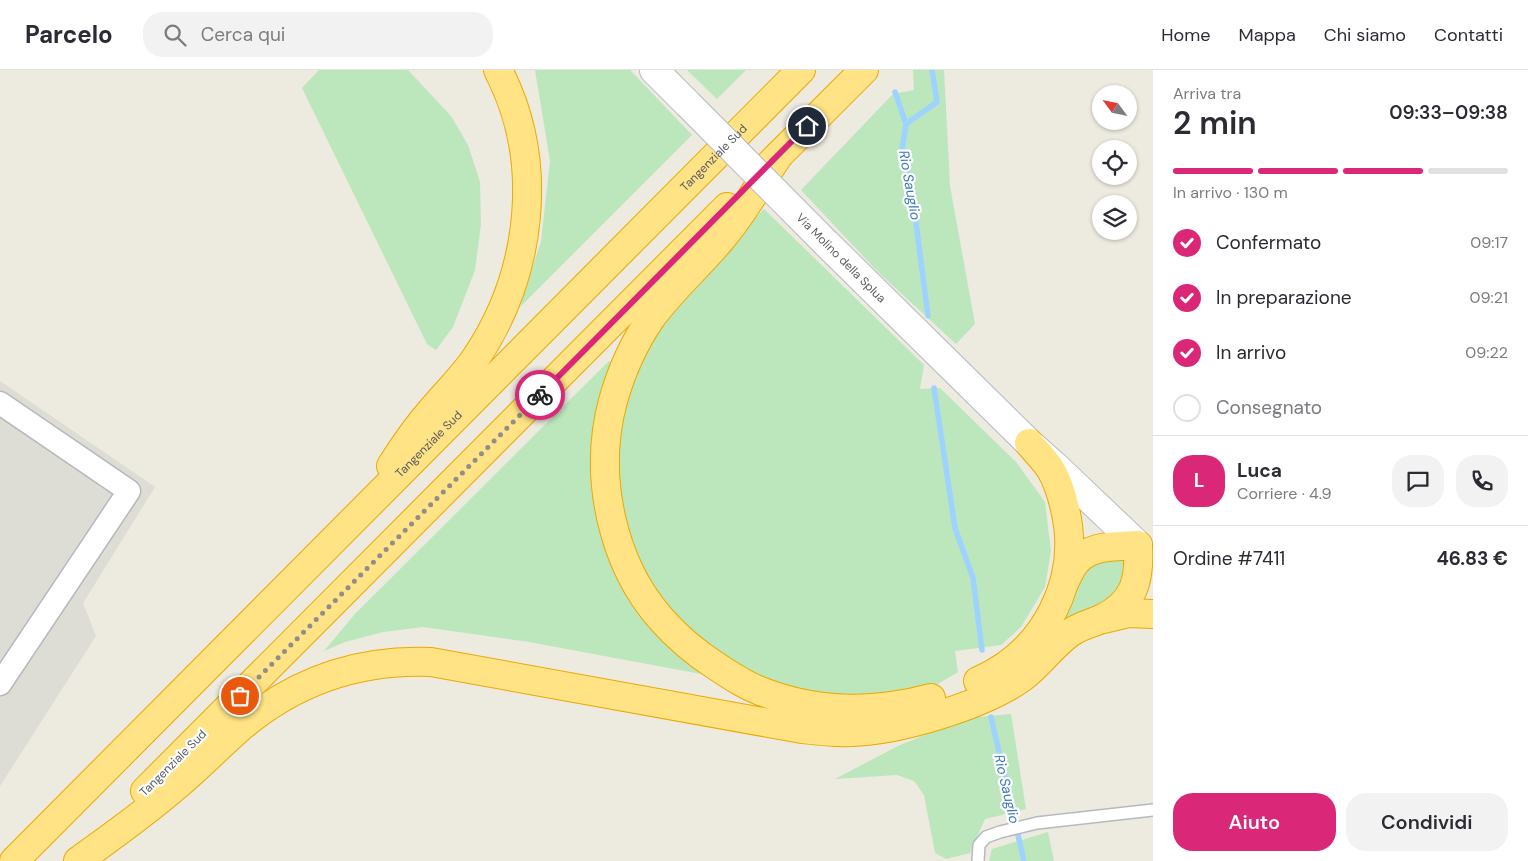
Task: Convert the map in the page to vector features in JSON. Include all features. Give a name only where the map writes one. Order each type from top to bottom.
[{"type":"highway","points":[[361,514],[412,434],[475,360],[502,310],[516,273],[523,244],[528,196],[526,168],[523,140],[517,118],[508,89],[498,70]]},
{"type":"highway","name":"Tangenziale Sud","points":[[14,861],[801,70]]},
{"type":"highway","name":"Tangenziale Sud","points":[[77,861],[864,70]]},
{"type":"highway","points":[[779,154],[724,235],[652,317],[629,356],[613,402],[605,448],[606,493],[614,529],[621,549],[636,582],[661,619],[695,652],[743,683],[761,692],[820,707],[861,710],[901,705],[941,695],[990,676],[1020,655],[1040,633],[1056,607],[1065,581],[1069,536],[1063,500],[1051,469],[1029,444]]},
{"type":"highway","points":[[77,861],[161,799],[242,726],[274,703],[316,680],[340,672],[367,665],[403,661],[454,665],[802,729],[853,732],[880,729],[963,707],[999,692],[1023,678],[1078,627],[1119,610],[1131,593],[1139,566],[1146,552],[1102,548],[1090,551],[1075,564],[1065,581]]},
{"type":"highway","points":[[1098,620],[1124,614],[1153,614]]},
{"type":"street","name":"Via Molino della Splua","points":[[654,70],[1029,444],[1146,552]]},
{"type":"street","points":[[0,403],[129,492],[0,684]]},
{"type":"lane","points":[[978,861],[980,845],[986,837],[1000,832],[1037,823],[1153,810]]},
{"type":"shaded area","points":[[0,381],[155,487],[83,603],[96,636],[0,786]]},
{"type":"green space","points":[[319,70],[408,70],[451,116],[468,145],[480,182],[481,224],[475,270],[453,327],[436,350],[427,344],[302,88]]},
{"type":"green space","points":[[535,70],[630,70],[692,135],[520,307],[541,241],[550,161]]},
{"type":"green space","points":[[687,70],[746,70],[717,99]]},
{"type":"green space","points":[[913,70],[944,70],[950,186],[975,324],[956,344],[878,272],[801,190],[893,94],[914,90]]},
{"type":"green space","points":[[764,209],[924,365],[920,389],[940,388],[1016,462],[1045,502],[1051,551],[1045,587],[1021,627],[1001,645],[955,651],[958,672],[931,688],[871,698],[823,695],[768,682],[713,653],[657,596],[638,561],[618,498],[615,447],[623,395],[666,311]]},
{"type":"green space","points":[[609,361],[614,364],[600,517],[712,676],[529,642],[423,627],[383,632],[345,642],[324,651],[355,614]]},
{"type":"green space","points":[[1129,554],[1130,571],[1109,603],[1062,625],[1064,605],[1086,560]]},
{"type":"green space","points":[[1011,714],[1026,809],[985,819],[970,853],[946,859],[935,853],[924,795],[914,781],[897,775],[835,779],[898,746],[965,718]]},
{"type":"green space","points":[[1048,832],[1054,861],[989,861],[992,849]]},
{"type":"waterway","name":"Rio Sauglio","points":[[928,316],[913,200],[902,150],[906,124],[937,102],[932,70]]},
{"type":"waterway","points":[[895,92],[906,124]]},
{"type":"waterway","points":[[934,388],[955,528],[973,578],[982,650]]},
{"type":"waterway","name":"Rio Sauglio","points":[[991,717],[1024,861]]},
{"type":"way so far","points":[[240,696],[540,395]]},
{"type":"route","points":[[540,395],[807,126]]}]
